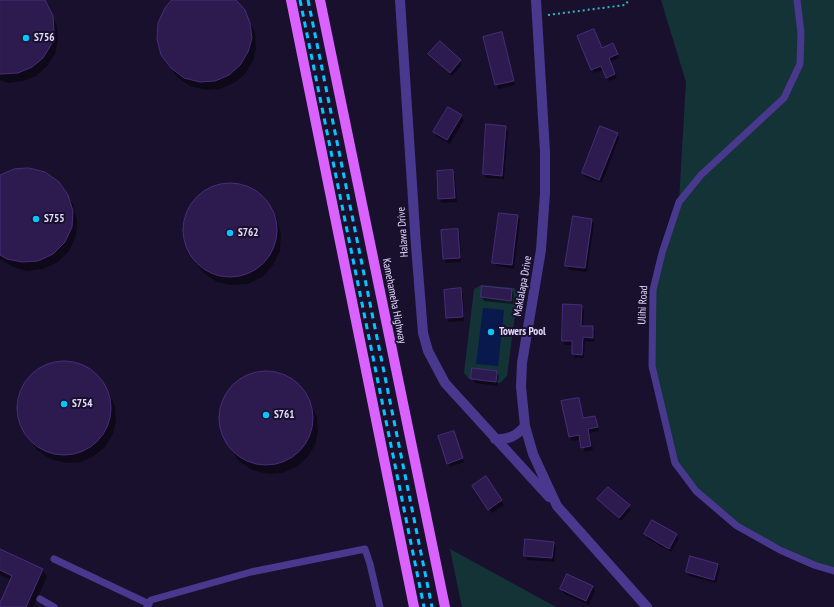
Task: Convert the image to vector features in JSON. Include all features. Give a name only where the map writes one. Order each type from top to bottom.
[{"type":"main road","points":[[291,0],[414,607]]},
{"type":"main road","name":"Kamehameha Highway","points":[[320,0],[445,607]]},
{"type":"street","name":"Halawa Drive","points":[[400,0],[423,333],[435,367],[445,383],[557,506]]},
{"type":"street","name":"Maklalapa Drive","points":[[536,0],[545,152],[545,193],[541,250],[522,363],[521,386],[525,426],[533,454],[557,506],[647,607]]},
{"type":"street","points":[[495,439],[513,437],[525,426]]},
{"type":"lane","name":"Ulihi Road","points":[[797,0],[801,33],[800,64],[784,98],[701,175],[679,202],[662,253],[652,290],[652,366],[675,464],[696,491],[737,526],[780,550],[814,566],[834,571]]},
{"type":"lane","points":[[54,559],[148,605],[151,600],[251,572],[365,549],[380,607]]},
{"type":"lane","points":[[40,599],[54,607]]},
{"type":"path","points":[[537,16],[625,5],[629,0]]},
{"type":"green space","points":[[661,0],[834,0],[834,571],[737,526],[696,491],[675,463],[652,366],[653,290],[679,202],[686,82]]},
{"type":"green space","name":"Towers Pool","points":[[481,285],[514,288],[518,292],[507,376],[500,383],[469,379],[464,373],[474,289]]},
{"type":"green space","points":[[450,549],[556,607],[462,607]]},
{"type":"shaded area","points":[[483,308],[504,310],[498,366],[476,364]]},
{"type":"building","name":"S756","points":[[0,0],[45,0],[53,16],[54,31],[51,45],[43,58],[32,67],[18,73],[0,74]]},
{"type":"building","points":[[172,0],[236,0],[245,10],[250,23],[252,38],[248,52],[240,65],[229,75],[215,81],[200,82],[184,78],[171,68],[161,55],[157,39],[158,23],[165,8]]},
{"type":"building","points":[[594,29],[602,48],[613,43],[618,54],[609,58],[615,74],[606,78],[601,66],[591,70],[577,36]]},
{"type":"building","points":[[502,32],[514,81],[495,85],[483,37]]},
{"type":"building","points":[[440,41],[461,60],[450,73],[428,54]]},
{"type":"building","points":[[448,107],[462,115],[447,140],[433,132]]},
{"type":"building","points":[[486,124],[506,126],[502,176],[483,174]]},
{"type":"building","points":[[600,126],[618,133],[599,180],[582,173]]},
{"type":"building","name":"S755","points":[[29,168],[45,172],[59,182],[68,195],[73,211],[72,227],[65,242],[53,254],[38,261],[22,262],[7,259],[0,255],[0,175],[14,169]]},
{"type":"building","points":[[453,170],[455,198],[438,199],[437,171]]},
{"type":"building","name":"S762","points":[[230,183],[248,187],[263,197],[273,212],[277,230],[273,248],[263,263],[248,273],[230,277],[212,273],[197,263],[187,248],[183,230],[187,212],[197,197],[212,187]]},
{"type":"building","points":[[499,213],[518,215],[512,265],[492,263]]},
{"type":"building","points":[[573,216],[592,219],[585,268],[565,266]]},
{"type":"building","points":[[458,229],[460,258],[443,259],[441,230]]},
{"type":"building","points":[[482,286],[512,289],[511,301],[481,297]]},
{"type":"building","points":[[461,288],[463,317],[446,318],[444,290]]},
{"type":"building","points":[[563,304],[582,305],[581,326],[593,326],[593,338],[583,337],[582,355],[572,354],[572,341],[562,341]]},
{"type":"building","name":"S754","points":[[64,361],[82,365],[97,375],[107,390],[111,408],[107,426],[97,441],[82,451],[64,455],[46,451],[31,441],[21,426],[17,408],[21,390],[31,375],[46,365]]},
{"type":"building","points":[[472,368],[497,371],[496,382],[471,379]]},
{"type":"building","name":"S761","points":[[266,371],[284,375],[299,385],[309,400],[313,418],[309,436],[299,451],[284,461],[266,465],[248,461],[233,451],[223,436],[219,418],[223,400],[233,385],[248,375]]},
{"type":"building","points":[[579,398],[583,418],[595,416],[598,427],[588,429],[591,446],[581,448],[579,435],[569,437],[561,401]]},
{"type":"building","points":[[454,431],[463,458],[447,464],[438,436]]},
{"type":"building","points":[[486,476],[502,500],[488,510],[472,486]]},
{"type":"building","points":[[608,487],[630,505],[619,518],[597,499]]},
{"type":"building","points":[[652,520],[677,534],[669,549],[644,534]]},
{"type":"building","points":[[525,539],[554,542],[552,558],[524,556]]},
{"type":"building","points":[[0,549],[43,569],[26,607],[0,607],[0,603],[12,576],[0,570]]},
{"type":"building","points":[[690,556],[718,564],[714,580],[686,572]]},
{"type":"building","points":[[567,574],[593,586],[586,601],[560,589]]},
{"type":"railway","points":[[300,0],[424,607]]},
{"type":"railway","points":[[308,0],[432,607]]},
{"type":"place","name":"S756","points":[[26,38]]},
{"type":"place","name":"S755","points":[[36,219]]},
{"type":"place","name":"S762","points":[[230,233]]},
{"type":"place","name":"Towers Pool","points":[[491,332]]},
{"type":"place","name":"S754","points":[[64,404]]},
{"type":"place","name":"S761","points":[[266,415]]}]
